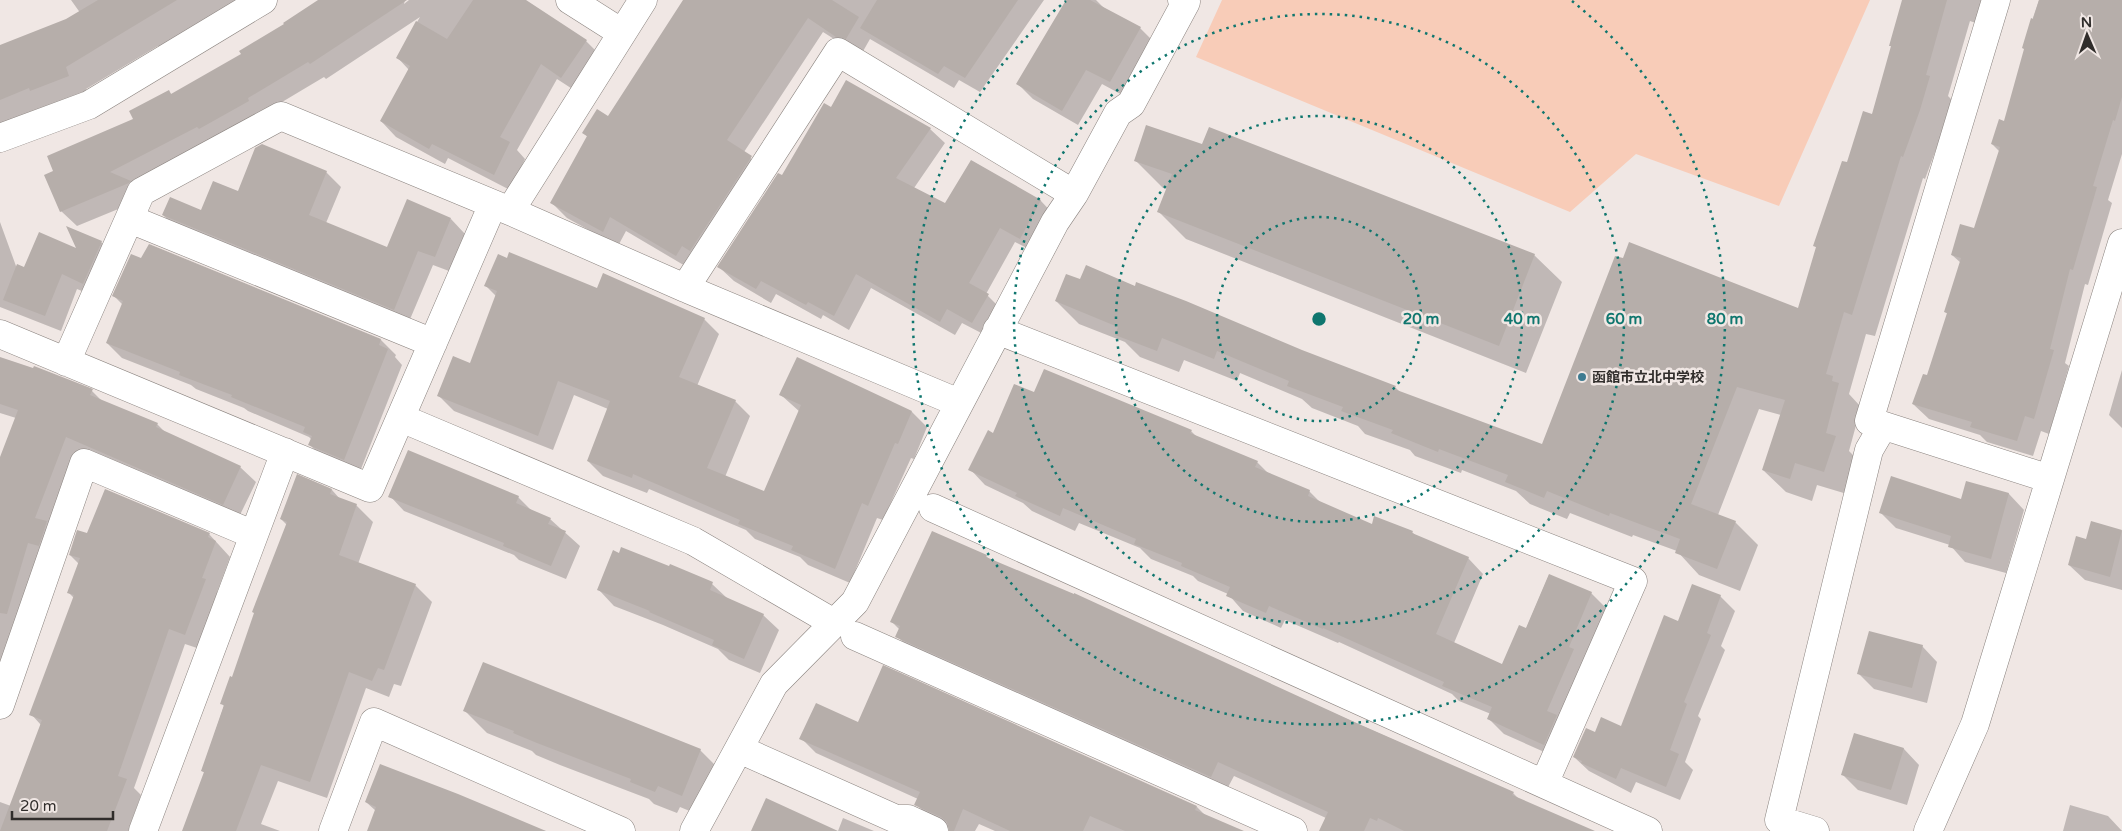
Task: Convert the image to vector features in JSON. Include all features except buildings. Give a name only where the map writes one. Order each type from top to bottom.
[{"type":"street","points":[[0,138],[89,104],[263,0]]},
{"type":"street","points":[[570,0],[622,33]]},
{"type":"street","points":[[0,334],[370,488],[432,343],[502,208],[643,0]]},
{"type":"street","points":[[694,831],[774,684],[845,630],[855,602],[996,330],[1118,113],[1131,104],[1186,2],[1182,0]]},
{"type":"street","points":[[1996,0],[1869,421],[2050,479]]},
{"type":"street","points":[[685,288],[838,52],[1074,194]]},
{"type":"street","points":[[66,362],[141,192],[281,116],[502,208],[685,288],[958,403]]},
{"type":"street","points":[[130,219],[432,343]]},
{"type":"street","points":[[1928,831],[1975,724],[2122,243]]},
{"type":"street","points":[[996,330],[1633,581],[1544,784]]},
{"type":"street","points":[[401,418],[693,541],[845,630],[1293,831]]},
{"type":"street","points":[[1815,831],[1779,820],[1868,450],[1883,426]]},
{"type":"street","points":[[143,831],[252,534],[285,452]]},
{"type":"street","points":[[0,705],[84,463],[252,534]]},
{"type":"street","points":[[933,508],[1648,831]]},
{"type":"street","points":[[333,831],[374,722],[621,831]]},
{"type":"street","points":[[739,749],[896,819],[908,819],[934,831]]},
{"type":"shaded area","points":[[1222,0],[1870,0],[1779,206],[1636,154],[1570,212],[1196,57]]},
{"type":"place","name":"函館市立北中学校","points":[[1582,377]]}]
